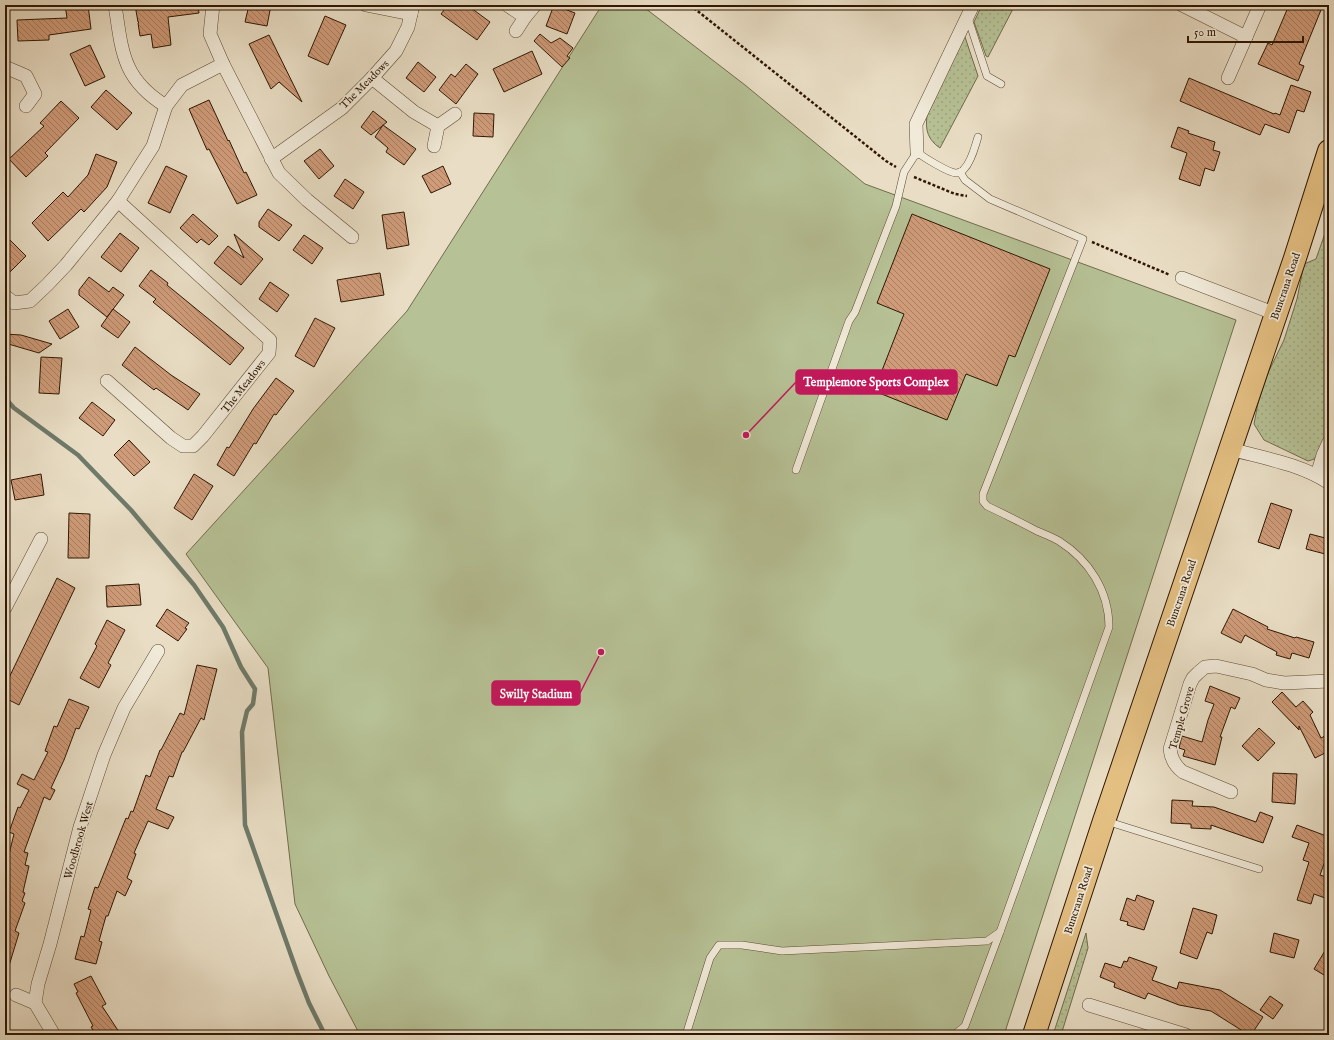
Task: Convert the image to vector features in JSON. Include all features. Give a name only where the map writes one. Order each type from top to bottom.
[{"type":"highway","name":"Buncrana Road","points":[[1034,1035],[1104,821],[1276,314],[1329,151]]},
{"type":"street","points":[[115,5],[122,51],[129,72],[153,98],[166,106]]},
{"type":"street","points":[[213,5],[210,34],[223,64],[279,173],[307,200],[352,237]]},
{"type":"street","points":[[366,5],[412,10]]},
{"type":"street","points":[[507,5],[524,17]]},
{"type":"street","points":[[516,31],[524,17],[535,5]]},
{"type":"street","points":[[1182,5],[1246,37]]},
{"type":"street","points":[[1228,78],[1260,5]]},
{"type":"street","name":"The Meadows","points":[[271,159],[342,108],[372,78],[396,51],[408,26],[412,10]]},
{"type":"street","points":[[917,152],[916,124],[970,10]]},
{"type":"street","points":[[5,296],[14,303],[30,301],[66,265],[118,202],[153,146],[166,106],[182,85],[223,64]]},
{"type":"street","points":[[5,67],[26,76],[35,94],[26,106]]},
{"type":"street","points":[[372,78],[414,112],[438,126]]},
{"type":"street","points":[[434,146],[438,126],[454,114]]},
{"type":"street","name":"The Meadows","points":[[107,381],[170,438],[183,446],[193,446],[203,436],[269,353],[270,340],[118,202]]},
{"type":"street","points":[[1182,278],[1276,314]]},
{"type":"street","points":[[1317,475],[1329,442]]},
{"type":"street","points":[[1230,449],[1294,466],[1317,475],[1329,483]]},
{"type":"street","points":[[6,604],[41,539]]},
{"type":"street","name":"Woodbrook West","points":[[35,1003],[38,984],[50,944],[80,827],[104,755],[124,708],[158,651]]},
{"type":"street","name":"Temple Grove","points":[[1232,792],[1183,772],[1177,768],[1171,756],[1170,749],[1193,678],[1205,667],[1216,666],[1252,674],[1266,680],[1284,683],[1329,681]]},
{"type":"street","points":[[16,995],[35,1003],[54,1035]]},
{"type":"street","points":[[1089,1005],[1186,1035]]},
{"type":"lane","points":[[970,10],[987,76],[1001,84]]},
{"type":"lane","points":[[796,470],[842,338],[855,312],[896,206],[904,172],[917,152],[932,162],[954,173],[960,172],[965,169],[978,137]]},
{"type":"lane","points":[[954,1035],[965,1026],[1109,627],[1109,614],[1106,599],[1099,583],[1088,567],[1059,541],[987,506],[983,501],[983,494],[1083,238],[990,199],[965,180],[960,172]]},
{"type":"lane","points":[[1104,821],[1259,868]]},
{"type":"lane","points":[[686,1035],[710,958],[719,945],[742,945],[782,951],[979,942],[987,941],[1000,932]]},
{"type":"path","points":[[690,5],[886,161],[904,172],[955,194],[990,199]]},
{"type":"path","points":[[1083,238],[1168,274],[1182,278]]},
{"type":"green space","points":[[602,5],[641,5],[745,85],[865,184],[1236,320],[1004,1035],[360,1035],[329,976],[295,904],[268,668],[186,554],[407,311]]},
{"type":"green space","points":[[982,5],[1015,5],[988,57],[986,56],[974,22]]},
{"type":"green space","points":[[964,34],[978,76],[940,148],[933,142],[928,134],[926,126],[927,116]]},
{"type":"green space","points":[[1329,222],[1329,427],[1318,458],[1308,461],[1264,440],[1254,424],[1258,403],[1267,375],[1284,340],[1297,299],[1304,264],[1316,259]]},
{"type":"green space","points":[[1086,933],[1088,948],[1061,1035],[1053,1035]]},
{"type":"building","points":[[65,5],[88,5],[91,29],[49,35],[49,40],[18,41],[17,20],[67,18]]},
{"type":"building","points":[[135,5],[198,5],[199,13],[168,17],[171,45],[153,48],[151,34],[140,36],[139,22]]},
{"type":"building","points":[[249,5],[271,5],[267,26],[245,22]]},
{"type":"building","points":[[448,5],[467,5],[490,22],[477,40],[441,14]]},
{"type":"building","points":[[554,5],[575,13],[567,34],[546,26]]},
{"type":"building","points":[[1289,5],[1323,5],[1299,64],[1304,66],[1298,81],[1258,64],[1268,43],[1272,45]]},
{"type":"building","points":[[325,16],[346,25],[328,65],[308,56]]},
{"type":"building","points":[[540,34],[551,43],[560,38],[573,48],[567,56],[570,58],[562,67],[534,41]]},
{"type":"building","points":[[269,35],[302,102],[279,82],[271,89],[249,44]]},
{"type":"building","points":[[90,45],[105,77],[85,86],[70,54]]},
{"type":"building","points":[[532,51],[542,74],[504,92],[493,69]]},
{"type":"building","points":[[418,62],[436,77],[424,92],[406,78]]},
{"type":"building","points":[[466,64],[478,74],[456,104],[439,90],[451,74],[455,77]]},
{"type":"building","points":[[1189,78],[1274,114],[1280,115],[1291,85],[1311,92],[1304,112],[1297,110],[1289,133],[1265,124],[1260,135],[1180,101]]},
{"type":"building","points":[[106,90],[132,113],[117,130],[91,107]]},
{"type":"building","points":[[209,100],[244,173],[246,172],[257,195],[237,204],[209,149],[207,150],[189,109]]},
{"type":"building","points":[[61,101],[79,118],[45,153],[48,156],[26,177],[9,159],[44,126],[40,123]]},
{"type":"building","points":[[373,111],[387,122],[371,135],[361,127]]},
{"type":"building","points":[[474,113],[494,114],[493,137],[473,136]]},
{"type":"building","points":[[383,125],[416,149],[404,165],[386,152],[388,148],[375,137]]},
{"type":"building","points":[[1178,127],[1189,131],[1188,133],[1215,142],[1213,150],[1220,152],[1214,171],[1205,168],[1200,186],[1179,179],[1187,153],[1171,147]]},
{"type":"building","points":[[320,149],[334,166],[319,179],[304,161]]},
{"type":"building","points":[[96,154],[117,162],[107,187],[84,212],[81,209],[48,241],[32,223],[63,192],[68,197],[88,175]]},
{"type":"building","points":[[166,166],[187,176],[170,213],[148,203]]},
{"type":"building","points":[[443,166],[451,184],[431,193],[422,176]]},
{"type":"building","points":[[345,179],[364,192],[353,209],[334,196]]},
{"type":"building","points":[[268,209],[292,225],[279,241],[259,227],[259,222]]},
{"type":"building","points":[[404,212],[409,245],[387,249],[382,215]]},
{"type":"building","points":[[193,214],[218,236],[209,245],[201,239],[197,243],[180,228]]},
{"type":"building","points":[[912,214],[1050,269],[1015,357],[1009,355],[997,386],[966,374],[947,420],[874,391],[904,314],[877,303]]},
{"type":"building","points":[[120,233],[139,248],[121,272],[101,257]]},
{"type":"building","points":[[234,234],[263,259],[241,285],[214,263],[228,246],[244,258]]},
{"type":"building","points":[[5,235],[26,256],[5,277]]},
{"type":"building","points":[[304,235],[323,248],[312,264],[293,250]]},
{"type":"building","points":[[151,270],[168,283],[167,285],[244,348],[230,365],[153,302],[156,299],[139,286]]},
{"type":"building","points":[[380,273],[384,295],[341,302],[337,280]]},
{"type":"building","points":[[89,277],[109,292],[113,287],[124,295],[107,317],[79,295],[79,290]]},
{"type":"building","points":[[270,282],[289,295],[277,312],[259,299]]},
{"type":"building","points":[[68,309],[79,327],[60,339],[49,321]]},
{"type":"building","points":[[113,309],[130,322],[118,338],[101,326]]},
{"type":"building","points":[[315,318],[335,328],[314,367],[295,356]]},
{"type":"building","points":[[5,334],[21,335],[52,344],[39,353],[5,343]]},
{"type":"building","points":[[135,347],[171,375],[200,394],[188,410],[156,388],[154,390],[122,365]]},
{"type":"building","points":[[41,357],[62,358],[59,394],[39,393]]},
{"type":"building","points":[[276,378],[294,391],[276,415],[274,414],[234,476],[217,465],[227,447],[229,448],[253,409]]},
{"type":"building","points":[[92,402],[115,420],[103,436],[79,418]]},
{"type":"building","points":[[129,440],[150,462],[134,476],[114,455]]},
{"type":"building","points":[[41,474],[44,495],[15,500],[11,480]]},
{"type":"building","points":[[194,474],[213,486],[192,520],[174,508]]},
{"type":"building","points":[[1271,503],[1292,510],[1279,549],[1258,542]]},
{"type":"building","points":[[69,513],[90,514],[89,558],[68,558]]},
{"type":"building","points":[[1310,534],[1329,539],[1329,555],[1306,549]]},
{"type":"building","points":[[57,578],[75,588],[19,705],[5,698],[5,686]]},
{"type":"building","points":[[139,584],[141,605],[107,607],[106,586]]},
{"type":"building","points":[[167,609],[189,623],[185,628],[187,629],[178,641],[156,626]]},
{"type":"building","points":[[1233,609],[1268,627],[1267,629],[1295,638],[1314,642],[1309,658],[1292,653],[1290,659],[1276,655],[1277,652],[1245,635],[1241,643],[1221,633]]},
{"type":"building","points":[[107,620],[125,630],[108,663],[111,665],[99,688],[80,678],[97,646],[95,644]]},
{"type":"building","points":[[197,665],[217,669],[204,720],[201,718],[182,752],[173,777],[169,776],[156,809],[174,817],[168,829],[148,821],[134,853],[136,854],[127,878],[132,881],[125,896],[117,891],[108,916],[106,916],[99,941],[102,942],[96,964],[75,959],[81,936],[84,937],[91,910],[88,909],[95,887],[98,888],[126,818],[128,819],[131,811],[133,812],[146,775],[150,777],[160,750],[180,713],[184,715]]},
{"type":"building","points":[[1210,686],[1240,698],[1235,709],[1231,707],[1220,737],[1222,737],[1215,765],[1183,756],[1185,750],[1179,748],[1182,736],[1202,742],[1214,704],[1205,701]]},
{"type":"building","points":[[1282,692],[1296,707],[1303,701],[1313,712],[1310,715],[1321,738],[1329,734],[1329,751],[1315,758],[1299,726],[1299,730],[1272,702]]},
{"type":"building","points":[[69,699],[89,707],[79,729],[76,728],[64,760],[51,788],[55,790],[50,800],[44,797],[24,852],[28,853],[25,865],[29,866],[23,892],[25,893],[22,901],[25,903],[15,931],[19,933],[8,969],[5,968],[5,870],[14,834],[9,832],[18,807],[20,808],[29,790],[17,784],[22,774],[34,780],[48,752],[45,751],[54,726],[57,727]]},
{"type":"building","points":[[1259,728],[1275,743],[1258,761],[1242,746]]},
{"type":"building","points":[[1273,773],[1297,774],[1295,804],[1272,802]]},
{"type":"building","points":[[1172,800],[1193,801],[1192,806],[1214,807],[1256,822],[1260,812],[1273,817],[1263,843],[1211,825],[1211,829],[1191,828],[1191,824],[1171,823]]},
{"type":"building","points":[[1297,825],[1329,837],[1329,850],[1320,875],[1329,878],[1329,887],[1325,898],[1314,894],[1311,904],[1297,900],[1309,862],[1303,860],[1309,843],[1292,837]]},
{"type":"building","points":[[1137,895],[1154,901],[1144,930],[1127,925],[1128,922],[1120,920],[1127,898],[1135,901]]},
{"type":"building","points":[[1193,908],[1217,915],[1212,934],[1207,932],[1197,959],[1180,953]]},
{"type":"building","points":[[1274,933],[1299,940],[1294,958],[1270,952]]},
{"type":"building","points":[[1329,944],[1329,978],[1314,969]]},
{"type":"building","points":[[1129,957],[1157,967],[1152,980],[1177,989],[1179,982],[1220,990],[1263,1017],[1251,1035],[1249,1035],[1211,1011],[1179,1005],[1148,993],[1145,999],[1114,987],[1115,983],[1100,977],[1105,963],[1121,968],[1124,961],[1127,962]]},
{"type":"building","points":[[91,976],[106,1004],[102,1006],[121,1035],[96,1035],[91,1027],[93,1026],[76,993],[78,992],[74,984]]},
{"type":"building","points":[[1270,996],[1283,1005],[1273,1019],[1260,1010]]},
{"type":"waterway","points":[[5,398],[14,408],[78,455],[131,510],[194,585],[223,627],[241,667],[255,689],[253,704],[247,711],[242,732],[245,825],[297,972],[309,1003],[325,1035]]},
{"type":"place","name":"Templemore Sports Complex","points":[[746,435]]},
{"type":"place","name":"Swilly Stadium","points":[[601,652]]}]
